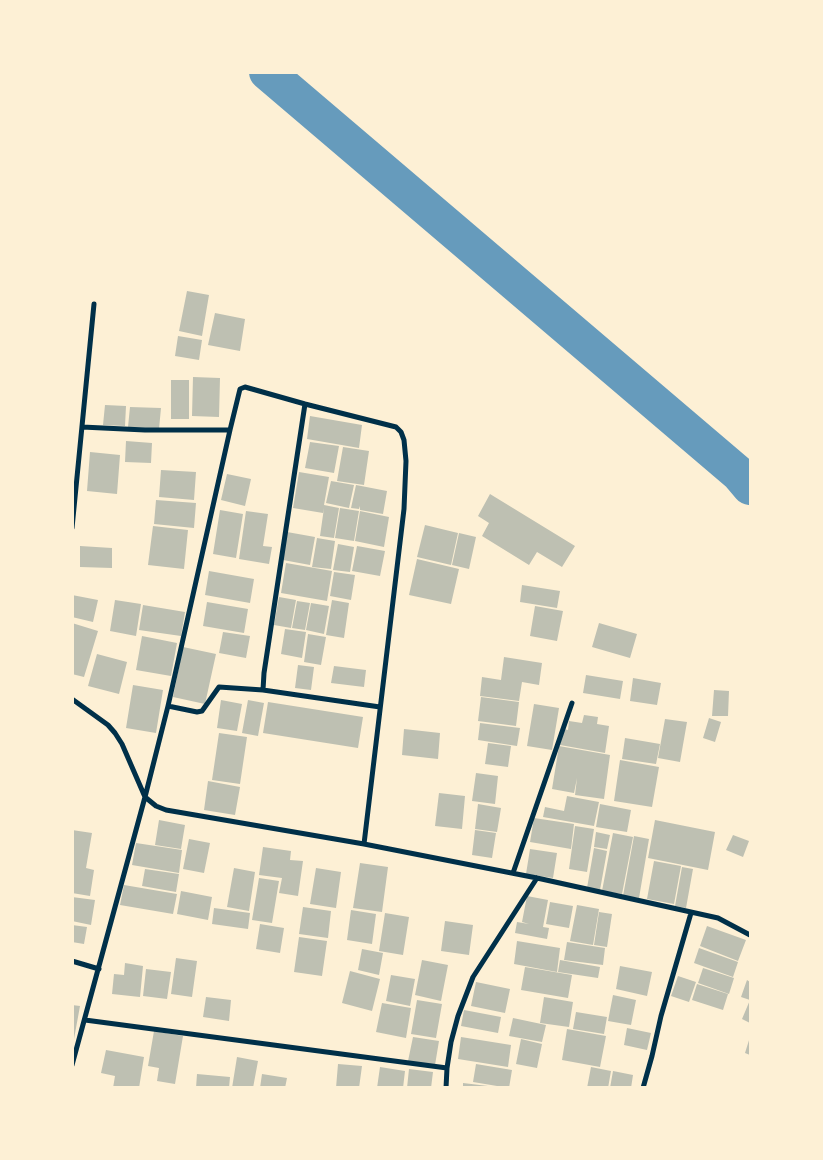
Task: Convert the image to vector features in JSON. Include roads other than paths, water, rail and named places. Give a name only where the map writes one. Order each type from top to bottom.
[{"type":"street","points":[[72,528],[94,304]]},
{"type":"street","points":[[72,1065],[146,797],[230,430],[240,389],[245,386],[396,428],[401,432],[404,440],[406,461],[404,509],[364,844]]},
{"type":"street","points":[[263,690],[305,404]]},
{"type":"street","points":[[82,427],[145,430],[230,430]]},
{"type":"street","points":[[168,706],[197,712],[202,711],[219,688],[263,690],[380,707]]},
{"type":"street","points":[[72,699],[116,733],[146,797],[156,806],[166,810],[364,844],[537,878],[718,918],[750,935]]},
{"type":"street","points":[[513,874],[572,703]]},
{"type":"street","points":[[446,1088],[451,1042],[458,1016],[473,977],[537,878]]},
{"type":"street","points":[[642,1088],[691,912]]},
{"type":"street","points":[[72,961],[99,969]]},
{"type":"street","points":[[85,1020],[447,1068]]},
{"type":"waterway","points":[[267,72],[739,474],[750,487]]}]
